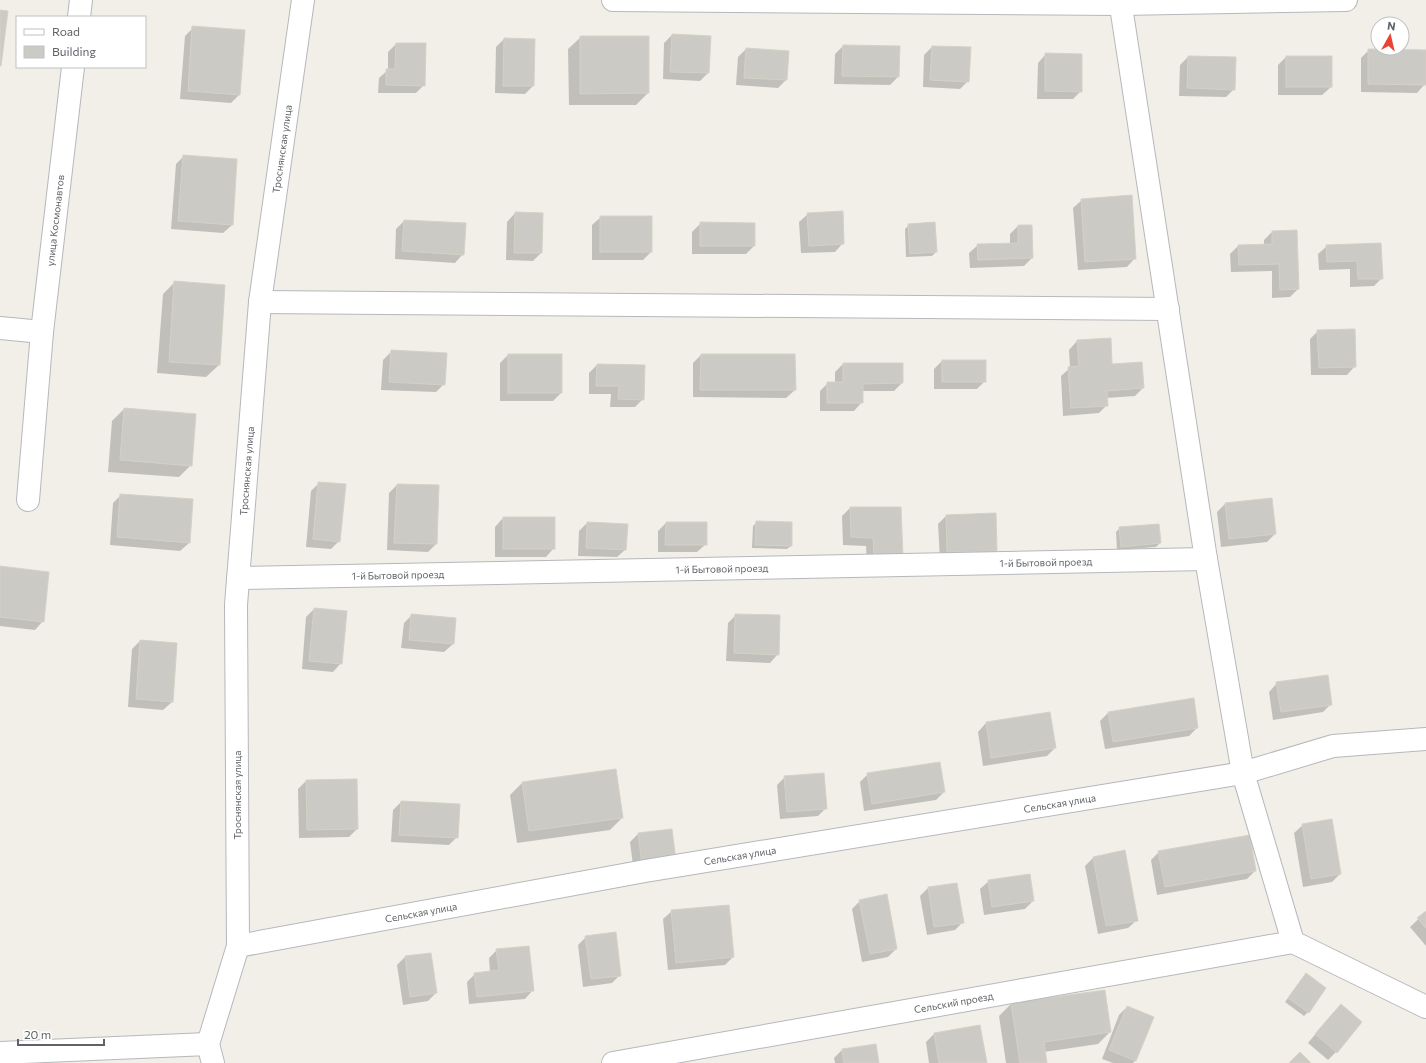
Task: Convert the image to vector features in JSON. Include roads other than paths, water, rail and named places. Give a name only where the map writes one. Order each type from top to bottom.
[{"type":"street","points":[[79,16],[81,0]]},
{"type":"street","name":"Троснянская улица","points":[[210,1053],[238,946],[236,605],[260,302],[303,0]]},
{"type":"street","points":[[613,0],[1121,2],[1346,0]]},
{"type":"street","points":[[1121,2],[1206,558],[1243,773],[1293,942],[1426,1007]]},
{"type":"street","name":"улица Космонавтов","points":[[28,500],[42,332],[73,68]]},
{"type":"street","points":[[260,302],[1168,308]]},
{"type":"street","points":[[0,328],[42,332]]},
{"type":"street","name":"1-й Бытовой проезд","points":[[238,578],[1206,558]]},
{"type":"street","name":"Сельская улица","points":[[238,946],[645,871],[1243,773],[1333,746],[1426,738]]},
{"type":"street","name":"Сельский проезд","points":[[613,1063],[1293,942]]},
{"type":"street","points":[[0,1053],[210,1053]]}]
